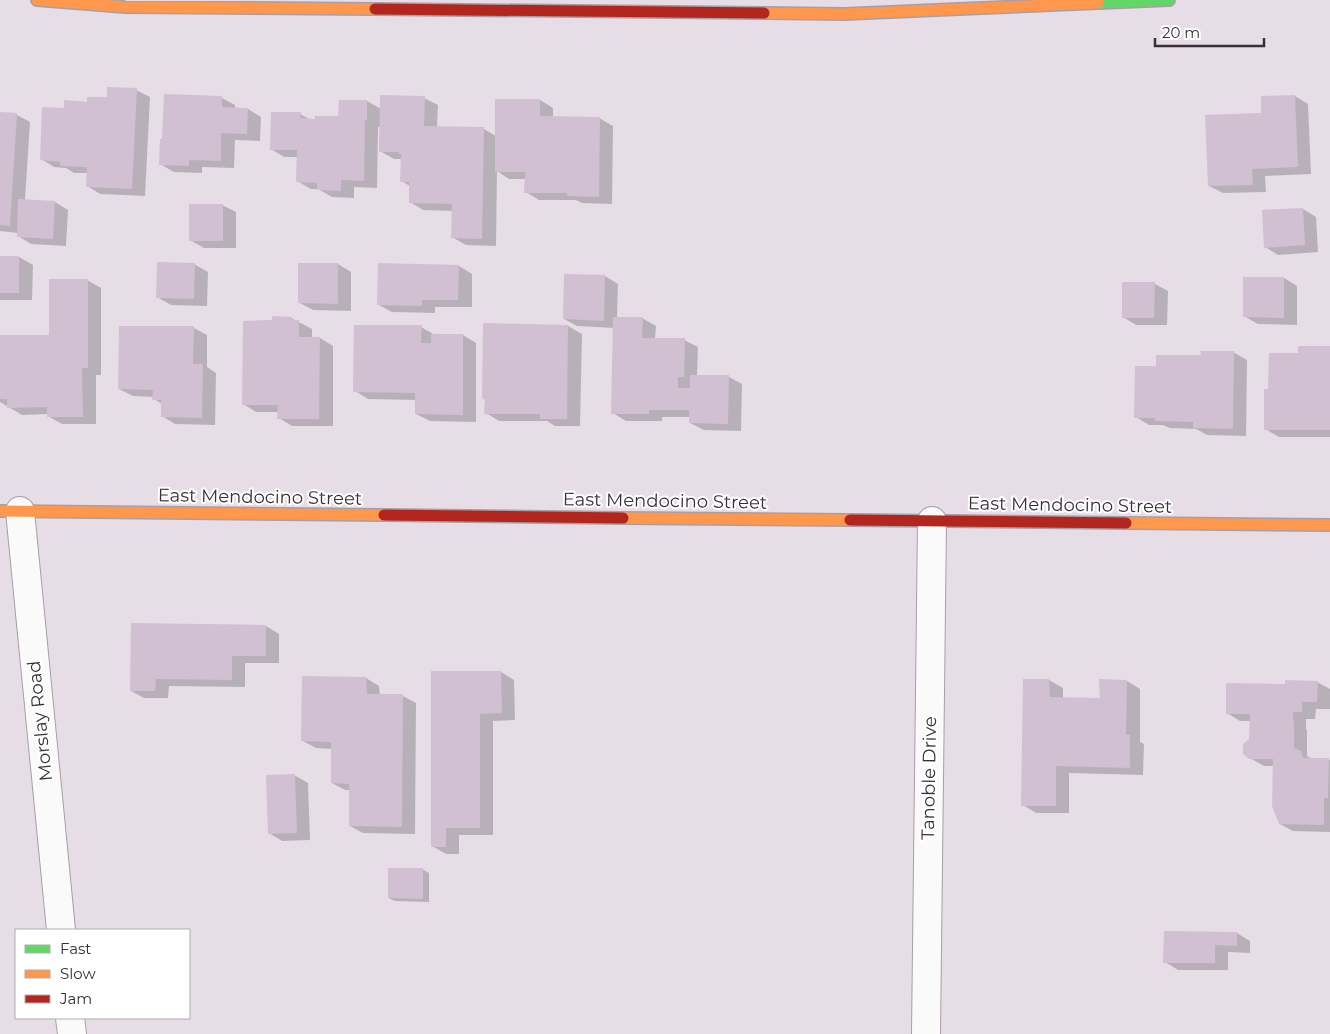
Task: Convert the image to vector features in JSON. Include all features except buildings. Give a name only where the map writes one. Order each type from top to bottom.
[{"type":"street","points":[[37,0],[125,7],[844,14],[1169,0]]},
{"type":"street","name":"East Mendocino Street","points":[[10,511],[1330,525]]},
{"type":"street","name":"Morslay Road","points":[[10,511],[61,929]]},
{"type":"street","name":"Tanoble Drive","points":[[926,1034],[932,521]]},
{"type":"street","points":[[70,1019],[72,1034]]},
{"type":"traffic: fast","points":[[1098,3],[1169,0]]},
{"type":"traffic: slow","points":[[37,0],[125,7],[375,9]]},
{"type":"traffic: slow","points":[[764,13],[844,14],[1098,3]]},
{"type":"traffic: slow","points":[[0,511],[384,515]]},
{"type":"traffic: slow","points":[[623,518],[850,520]]},
{"type":"traffic: slow","points":[[1126,523],[1330,525]]},
{"type":"traffic: jam","points":[[375,9],[764,13]]},
{"type":"traffic: jam","points":[[384,515],[623,518]]},
{"type":"traffic: jam","points":[[850,520],[1126,523]]}]
